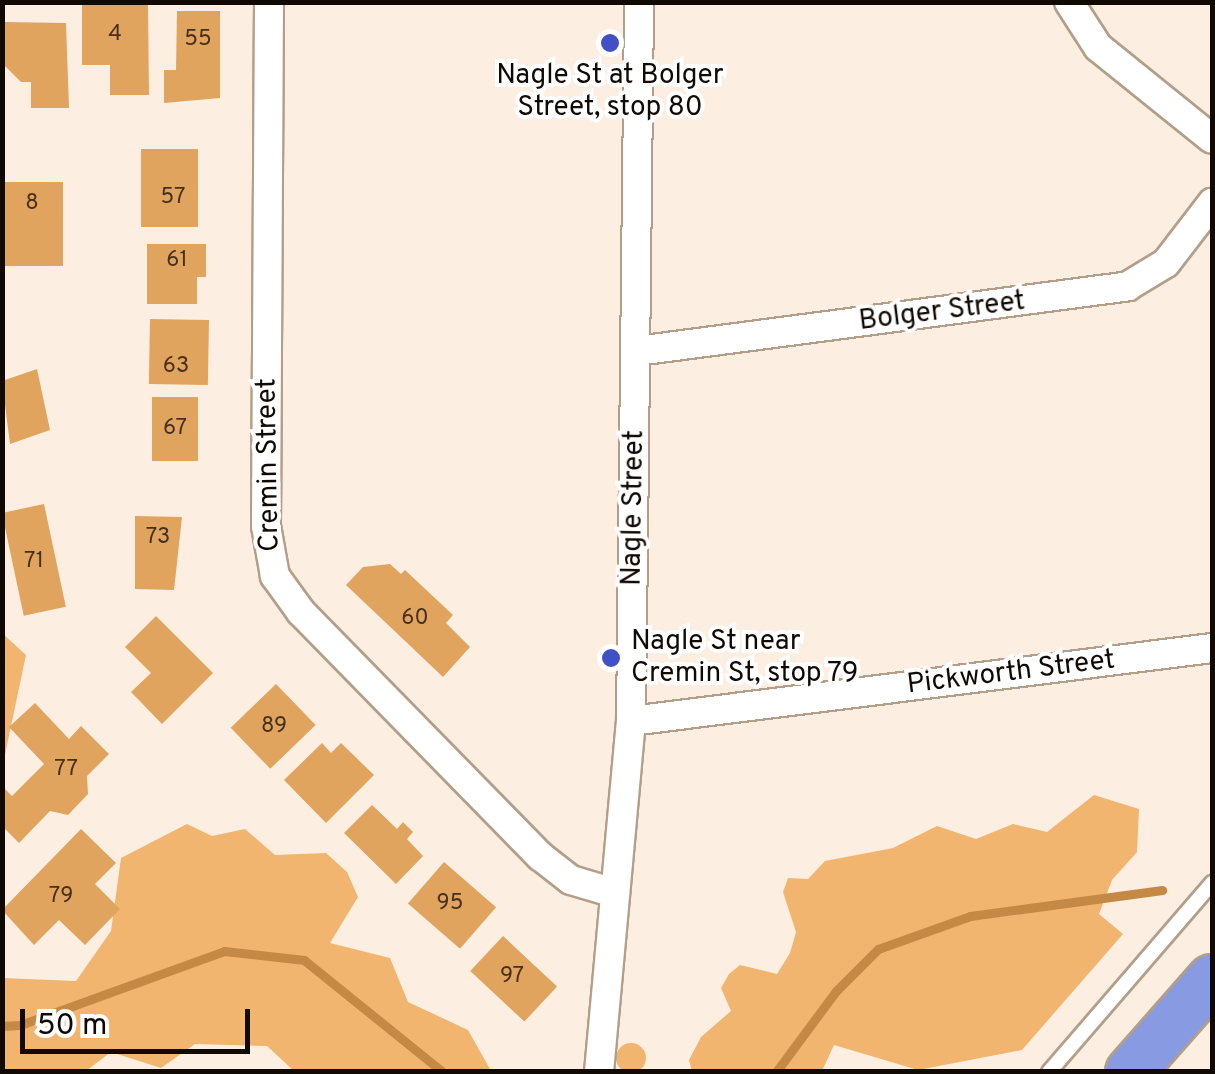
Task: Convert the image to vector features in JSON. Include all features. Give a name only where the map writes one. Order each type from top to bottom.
[{"type":"highway","points":[[1130,1072],[1212,978]]},
{"type":"street","name":"Cremin Street","points":[[269,2],[266,526],[275,576],[301,612],[548,863],[587,888],[615,893]]},
{"type":"street","name":"Nagle Street","points":[[599,1072],[631,721],[638,2]]},
{"type":"street","points":[[1069,2],[1098,47],[1212,139]]},
{"type":"street","name":"Bolger Street","points":[[636,352],[1128,286],[1166,262],[1212,204]]},
{"type":"street","name":"Pickworth Street","points":[[631,721],[1212,648]]},
{"type":"lane","points":[[1050,1072],[1212,883]]},
{"type":"shaded area","points":[[3,634],[26,655],[3,764]]},
{"type":"shaded area","points":[[1094,795],[1139,809],[1137,852],[1112,880],[1099,914],[1123,934],[1022,1050],[918,1070],[834,1045],[822,1071],[692,1071],[689,1060],[701,1037],[731,1011],[721,988],[729,974],[740,965],[777,974],[790,953],[796,932],[783,892],[788,878],[808,879],[825,861],[893,848],[937,826],[976,839],[1013,824],[1047,832]]},
{"type":"shaded area","points":[[187,824],[212,836],[245,829],[275,855],[326,853],[347,872],[358,897],[330,943],[390,958],[408,1002],[468,1030],[491,1071],[294,1071],[267,1046],[195,1044],[161,1068],[111,1052],[86,1071],[3,1072],[3,978],[76,981],[111,931],[121,858]]},
{"type":"shaded area","points":[[631,1043],[645,1052],[646,1058],[637,1072],[631,1073],[617,1064],[616,1058],[625,1044]]},
{"type":"building","points":[[82,4],[148,4],[149,95],[110,95],[110,65],[82,65]]},
{"type":"building","points":[[177,11],[220,11],[220,98],[164,103],[164,70],[176,70]]},
{"type":"building","points":[[4,22],[66,23],[69,108],[31,108],[31,82],[21,82],[4,65]]},
{"type":"building","points":[[141,149],[198,149],[198,227],[141,227]]},
{"type":"building","points":[[2,182],[63,182],[63,266],[2,266]]},
{"type":"building","points":[[147,244],[206,244],[206,277],[197,277],[197,304],[147,304]]},
{"type":"building","points":[[150,319],[209,320],[208,385],[149,384]]},
{"type":"building","points":[[37,369],[50,430],[10,444],[2,381]]},
{"type":"building","points":[[152,397],[198,397],[198,461],[152,461]]},
{"type":"building","points":[[44,504],[66,607],[24,616],[2,513]]},
{"type":"building","points":[[135,516],[182,517],[174,590],[135,589]]},
{"type":"building","points":[[390,564],[401,574],[405,570],[453,615],[446,623],[470,647],[443,677],[346,585],[363,567]]},
{"type":"building","points":[[156,616],[213,673],[162,724],[131,692],[151,673],[125,647]]},
{"type":"building","points":[[276,684],[316,725],[270,769],[231,728]]},
{"type":"building","points":[[35,703],[69,739],[81,726],[109,754],[87,776],[88,794],[68,815],[50,811],[19,843],[2,826],[2,786],[12,796],[44,764],[9,727]]},
{"type":"building","points":[[322,743],[331,753],[341,743],[374,775],[326,823],[284,780]]},
{"type":"building","points":[[372,805],[397,829],[403,822],[413,832],[407,839],[423,856],[396,884],[344,833]]},
{"type":"building","points":[[81,829],[116,863],[95,884],[120,909],[85,945],[59,920],[34,945],[2,910]]},
{"type":"building","points":[[444,862],[496,907],[460,949],[408,904]]},
{"type":"building","points":[[503,936],[557,986],[524,1022],[470,971]]},
{"type":"waterway","points":[[776,1072],[836,991],[878,949],[970,916],[1162,890]]},
{"type":"waterway","points":[[2,1026],[20,1025],[224,951],[304,960],[443,1072]]},
{"type":"place","name":"Nagle St at Bolger Street, stop 80","points":[[610,43]]},
{"type":"place","name":"Nagle St near Cremin St, stop 79","points":[[611,658]]}]
